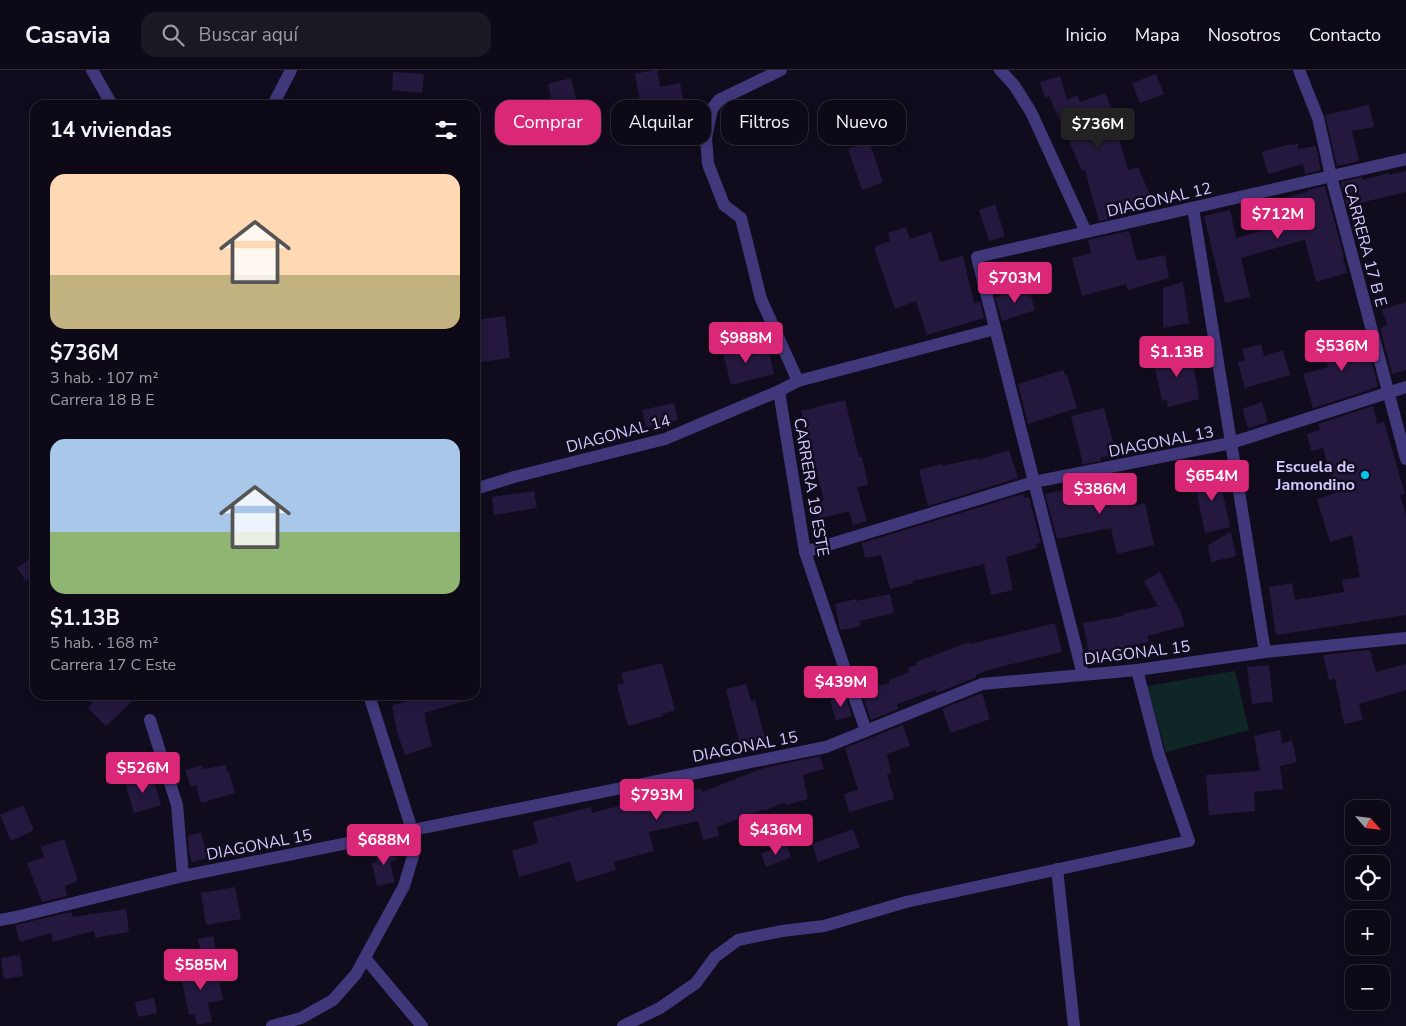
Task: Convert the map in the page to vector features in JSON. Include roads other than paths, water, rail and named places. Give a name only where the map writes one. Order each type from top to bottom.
[{"type":"street","points":[[92,70],[109,100]]},
{"type":"street","points":[[276,100],[291,70]]},
{"type":"street","points":[[781,70],[719,100],[712,110],[706,138],[708,164],[724,205],[741,218],[761,299],[798,381]]},
{"type":"street","points":[[1000,70],[1014,85],[1031,112],[1086,232]]},
{"type":"street","name":"CARRERA 17 B E","points":[[1299,70],[1318,118],[1331,176],[1406,459]]},
{"type":"street","name":"DIAGONAL 12","points":[[995,330],[977,257],[1406,159]]},
{"type":"street","points":[[1193,208],[1265,652]]},
{"type":"street","points":[[995,330],[1083,675]]},
{"type":"street","name":"DIAGONAL 14","points":[[480,487],[514,477],[665,439],[779,391],[798,381],[995,330]]},
{"type":"street","name":"DIAGONAL 13","points":[[805,552],[1034,482],[1231,444],[1406,387]]},
{"type":"street","name":"CARRERA 19 ESTE","points":[[779,391],[805,552],[866,731]]},
{"type":"street","name":"DIAGONAL 15","points":[[0,920],[183,876],[826,747],[982,684],[1137,670],[1265,652],[1406,638]]},
{"type":"street","points":[[623,1026],[660,1008],[696,983],[715,957],[738,940],[782,931],[824,926],[906,902],[1189,841],[1159,755],[1137,670]]},
{"type":"street","points":[[272,1026],[301,1018],[333,1000],[356,974],[404,886],[413,856],[412,830],[371,700]]},
{"type":"street","points":[[150,720],[177,805],[183,876]]},
{"type":"street","points":[[1057,869],[1074,1026]]},
{"type":"street","points":[[365,958],[422,1026]]},
{"type":"place","name":"Escuela de Jamondino","points":[[1365,475]]}]
